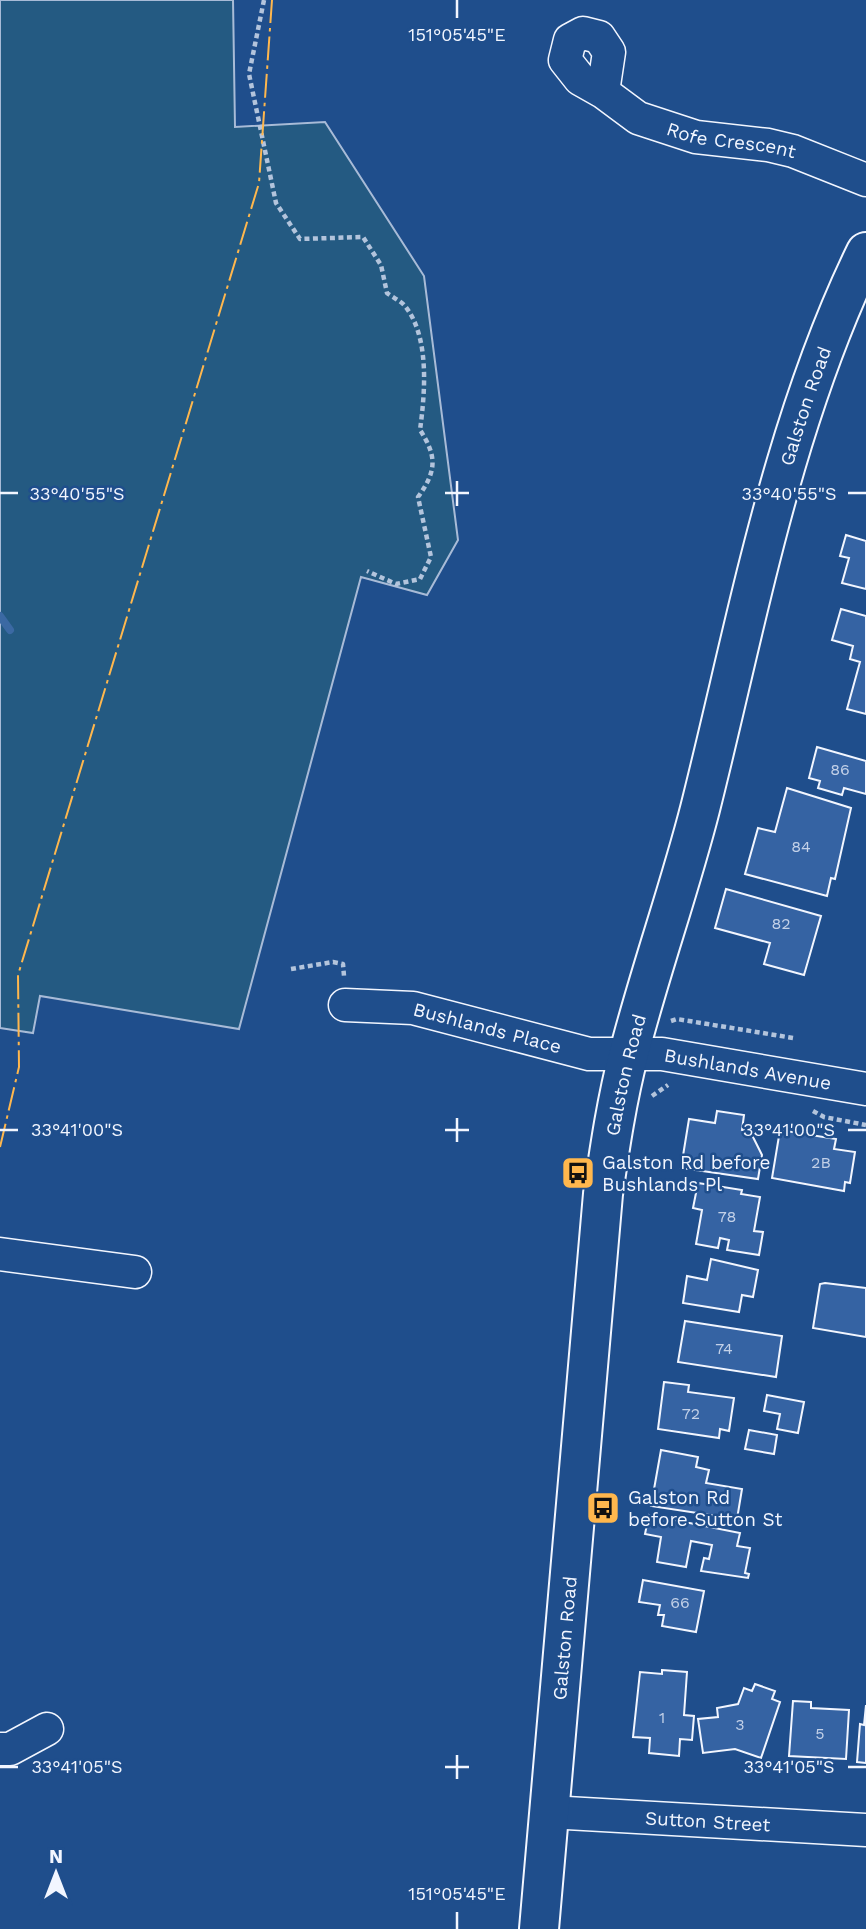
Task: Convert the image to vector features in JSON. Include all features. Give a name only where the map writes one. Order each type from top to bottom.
[{"type":"main road","name":"Galston Road","points":[[540,1929],[603,1194],[614,1119],[629,1052],[696,821],[795,436],[842,305],[866,254]]},
{"type":"street","name":"Rofe Crescent","points":[[603,92],[638,118],[696,137],[768,145],[793,151],[866,180]]},
{"type":"street","name":"Bushlands Place","points":[[345,1005],[413,1008],[589,1054],[629,1052]]},
{"type":"street","name":"Bushlands Avenue","points":[[629,1052],[662,1054],[866,1089]]},
{"type":"street","points":[[0,1254],[135,1272]]},
{"type":"street","points":[[0,1749],[10,1749],[47,1729]]},
{"type":"street","name":"Sutton Street","points":[[549,1812],[866,1830]]},
{"type":"path","points":[[264,0],[249,74],[276,203],[300,239],[363,237],[381,265],[387,293],[405,306],[421,342],[425,391],[420,430],[433,450],[431,480],[418,497],[431,557],[421,579],[408,582],[396,584],[367,571]]},
{"type":"path","points":[[291,969],[333,962],[344,964],[345,1005]]},
{"type":"path","points":[[670,1021],[677,1019],[793,1038]]},
{"type":"shaded area","points":[[0,0],[233,0],[235,127],[325,122],[424,276],[458,540],[427,595],[361,577],[239,1029],[40,996],[33,1033],[0,1028]]},
{"type":"building","points":[[846,535],[866,541],[866,589],[842,583],[849,558],[840,556]]},
{"type":"building","points":[[841,609],[866,616],[866,714],[847,709],[860,662],[850,659],[853,646],[832,640]]},
{"type":"building","points":[[817,747],[866,761],[866,794],[844,788],[842,795],[818,788],[820,781],[809,778]]},
{"type":"building","points":[[787,788],[851,808],[835,879],[831,878],[827,896],[745,874],[758,828],[775,832]]},
{"type":"building","points":[[726,889],[821,916],[804,975],[764,964],[770,943],[715,928]]},
{"type":"building","points":[[717,1111],[744,1115],[742,1130],[750,1131],[762,1155],[758,1179],[681,1168],[689,1119],[715,1123]]},
{"type":"building","points":[[780,1130],[836,1139],[834,1149],[855,1152],[850,1183],[845,1182],[844,1191],[772,1178]]},
{"type":"building","points":[[698,1183],[742,1190],[741,1194],[760,1197],[754,1231],[763,1232],[759,1255],[727,1250],[729,1240],[720,1238],[718,1248],[696,1244],[702,1210],[693,1208]]},
{"type":"building","points":[[711,1259],[758,1270],[753,1297],[742,1295],[739,1312],[683,1303],[687,1276],[707,1280]]},
{"type":"building","points":[[820,1284],[866,1288],[866,1337],[813,1328]]},
{"type":"building","points":[[685,1321],[782,1336],[776,1377],[678,1362]]},
{"type":"building","points":[[664,1382],[689,1385],[688,1392],[734,1398],[729,1431],[720,1429],[719,1438],[658,1429]]},
{"type":"building","points":[[767,1395],[804,1402],[798,1433],[777,1429],[780,1414],[764,1411]]},
{"type":"building","points":[[749,1430],[777,1435],[774,1454],[745,1449]]},
{"type":"building","points":[[661,1450],[698,1457],[696,1467],[709,1470],[706,1483],[742,1489],[737,1519],[651,1506]]},
{"type":"building","points":[[649,1515],[740,1533],[737,1546],[750,1548],[745,1573],[749,1574],[748,1578],[701,1571],[704,1558],[709,1559],[712,1545],[691,1541],[686,1567],[657,1562],[661,1537],[645,1534]]},
{"type":"building","points":[[643,1580],[704,1591],[696,1632],[662,1626],[664,1615],[658,1615],[660,1605],[639,1602]]},
{"type":"building","points":[[662,1670],[687,1672],[684,1715],[694,1716],[692,1740],[680,1739],[679,1756],[649,1753],[650,1738],[633,1737],[640,1672],[662,1674]]},
{"type":"building","points":[[755,1684],[775,1691],[772,1699],[780,1702],[761,1758],[735,1749],[703,1753],[698,1719],[718,1717],[717,1708],[738,1704],[744,1688],[752,1691]]},
{"type":"building","points":[[793,1701],[811,1702],[811,1708],[849,1710],[846,1759],[789,1756]]},
{"type":"building","points":[[866,1705],[866,1763],[857,1762],[860,1724],[864,1725]]},
{"type":"waterway","points":[[0,616],[10,630]]},
{"type":"power","points":[[0,1147],[19,1067],[18,975],[259,183],[272,0]]},
{"type":"place","name":"Galston Rd before Bushlands Pl","points":[[578,1173]]},
{"type":"place","name":"Galston Rd before Sutton St","points":[[603,1508]]}]
